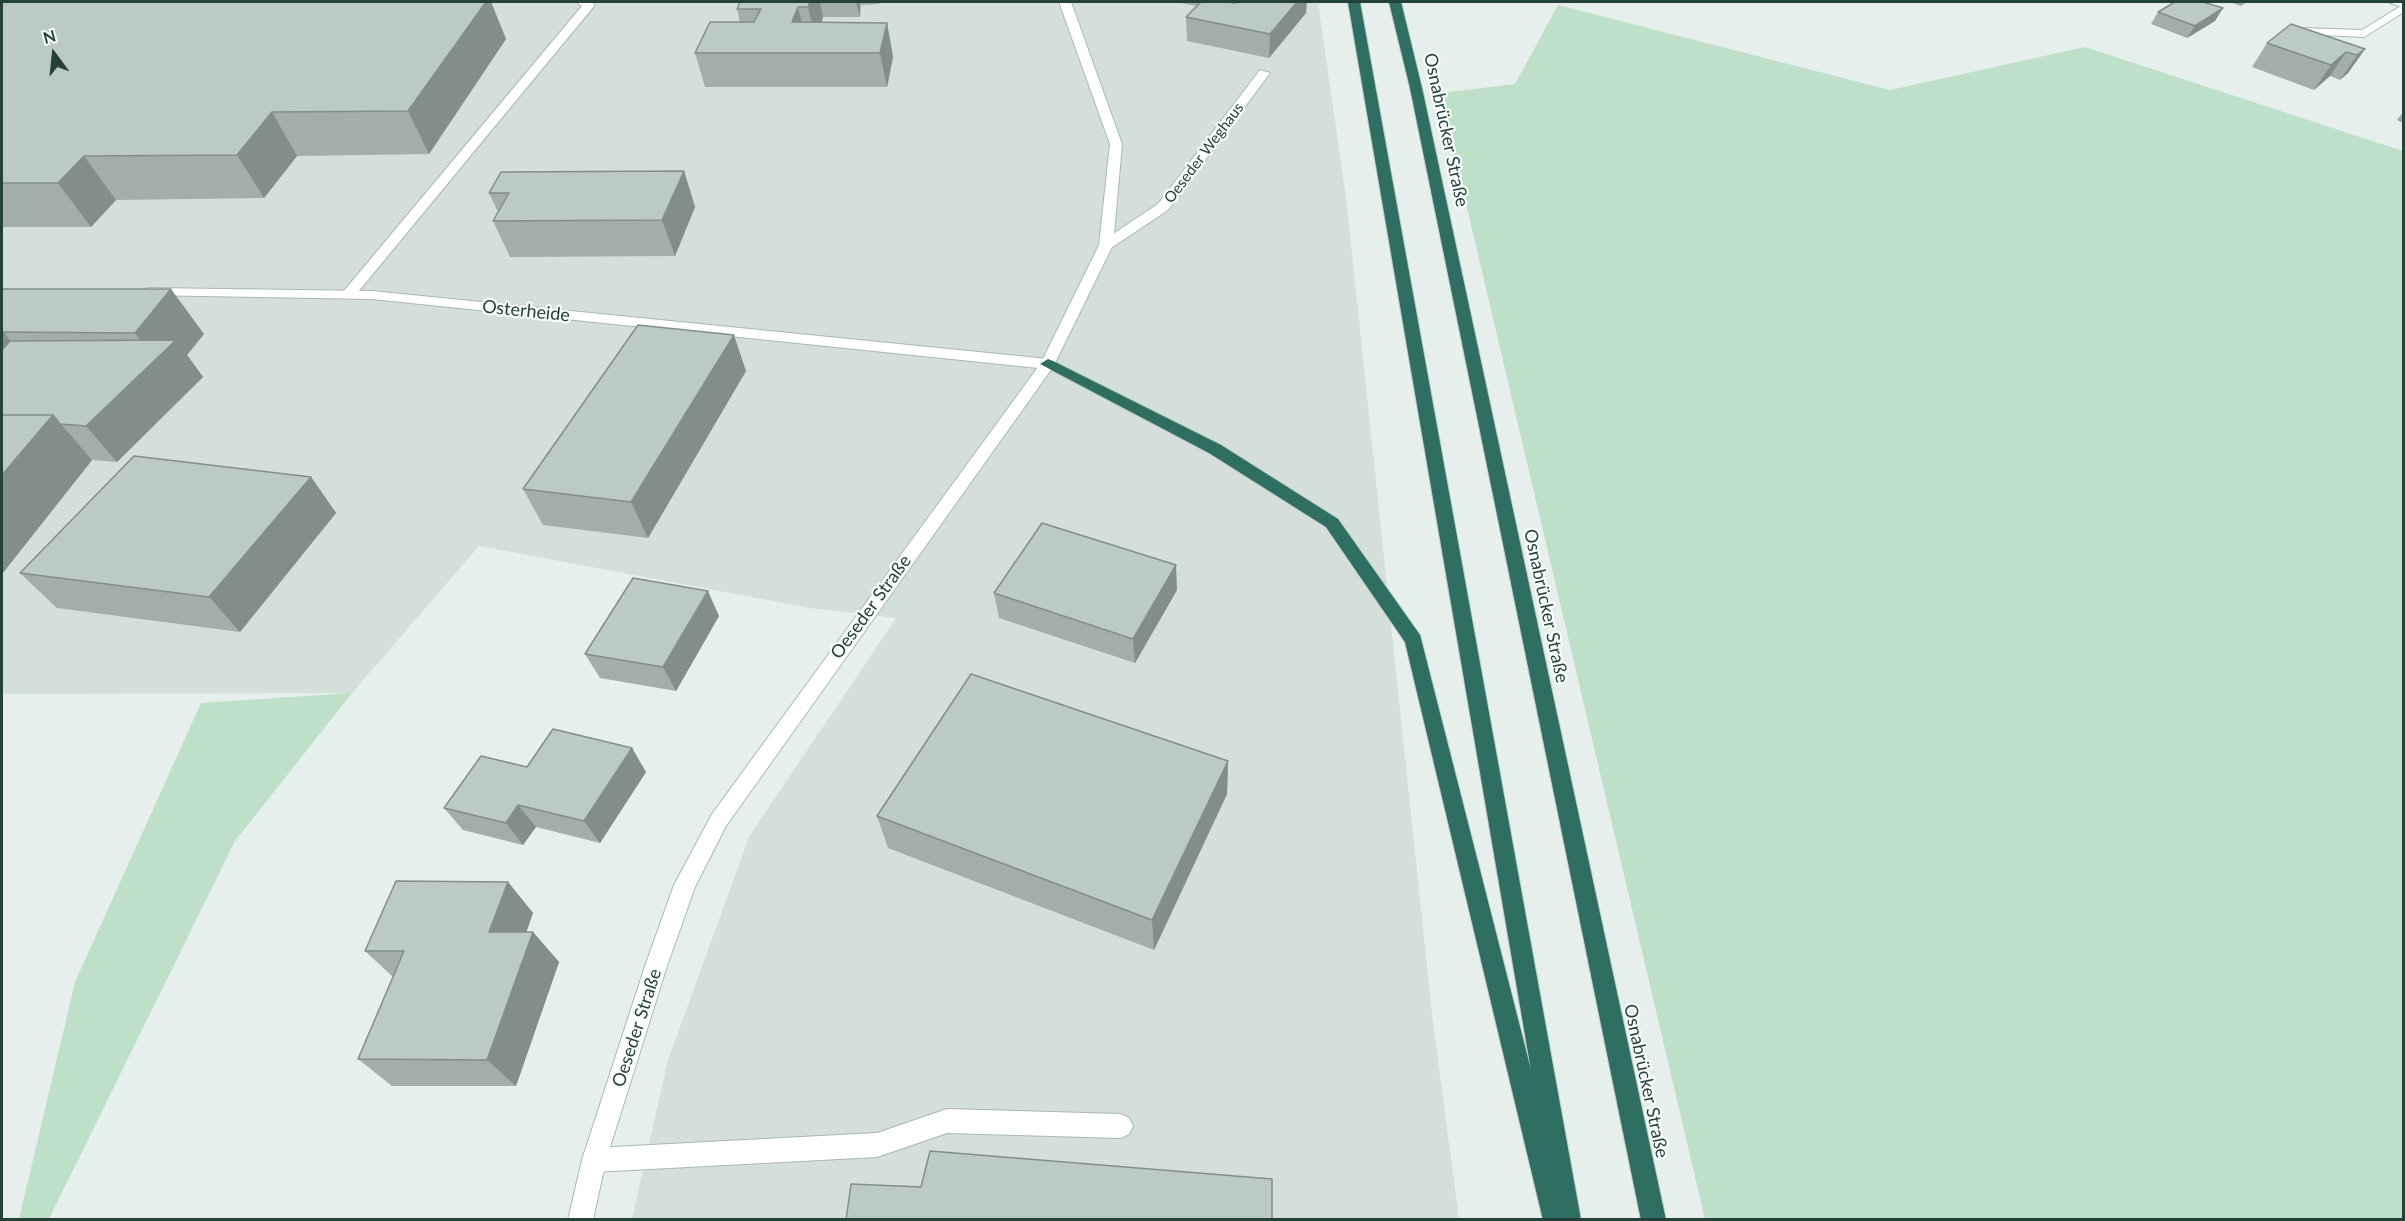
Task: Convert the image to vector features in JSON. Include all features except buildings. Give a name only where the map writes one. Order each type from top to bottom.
[{"type":"highway","points":[[1354,2],[1569,1220]]},
{"type":"highway","name":"Osnabrücker Straße","points":[[1395,2],[1418,100],[1654,1220]]},
{"type":"highway","points":[[1048,364],[1215,449],[1332,523],[1414,640],[1556,1220]]},
{"type":"street","points":[[348,295],[589,5],[584,2]]},
{"type":"street","name":"Oeseder Straße","points":[[580,1220],[594,1160],[685,885],[719,820],[1048,364],[1106,245],[1116,144],[1065,2]]},
{"type":"street","points":[[2394,2],[2403,6]]},
{"type":"street","points":[[2301,32],[2364,34],[2403,6]]},
{"type":"street","name":"Oeseder Weghaus","points":[[1106,245],[1163,207],[1264,73]]},
{"type":"street","name":"Osterheide","points":[[138,291],[372,295],[1048,364]]},
{"type":"street","points":[[594,1160],[877,1145],[947,1121],[1121,1126]]},
{"type":"shaded area","points":[[2,2],[1318,2],[1346,197],[1432,1014],[1459,1219],[632,1219],[668,1060],[749,837],[896,618],[810,608],[479,546],[352,693],[2,694]]},
{"type":"green space","points":[[1558,5],[1890,90],[2085,47],[2403,151],[2403,1219],[1705,1219],[1440,93],[1515,84]]},
{"type":"green space","points":[[352,693],[235,841],[49,1219],[19,1219],[75,982],[201,703]]}]
